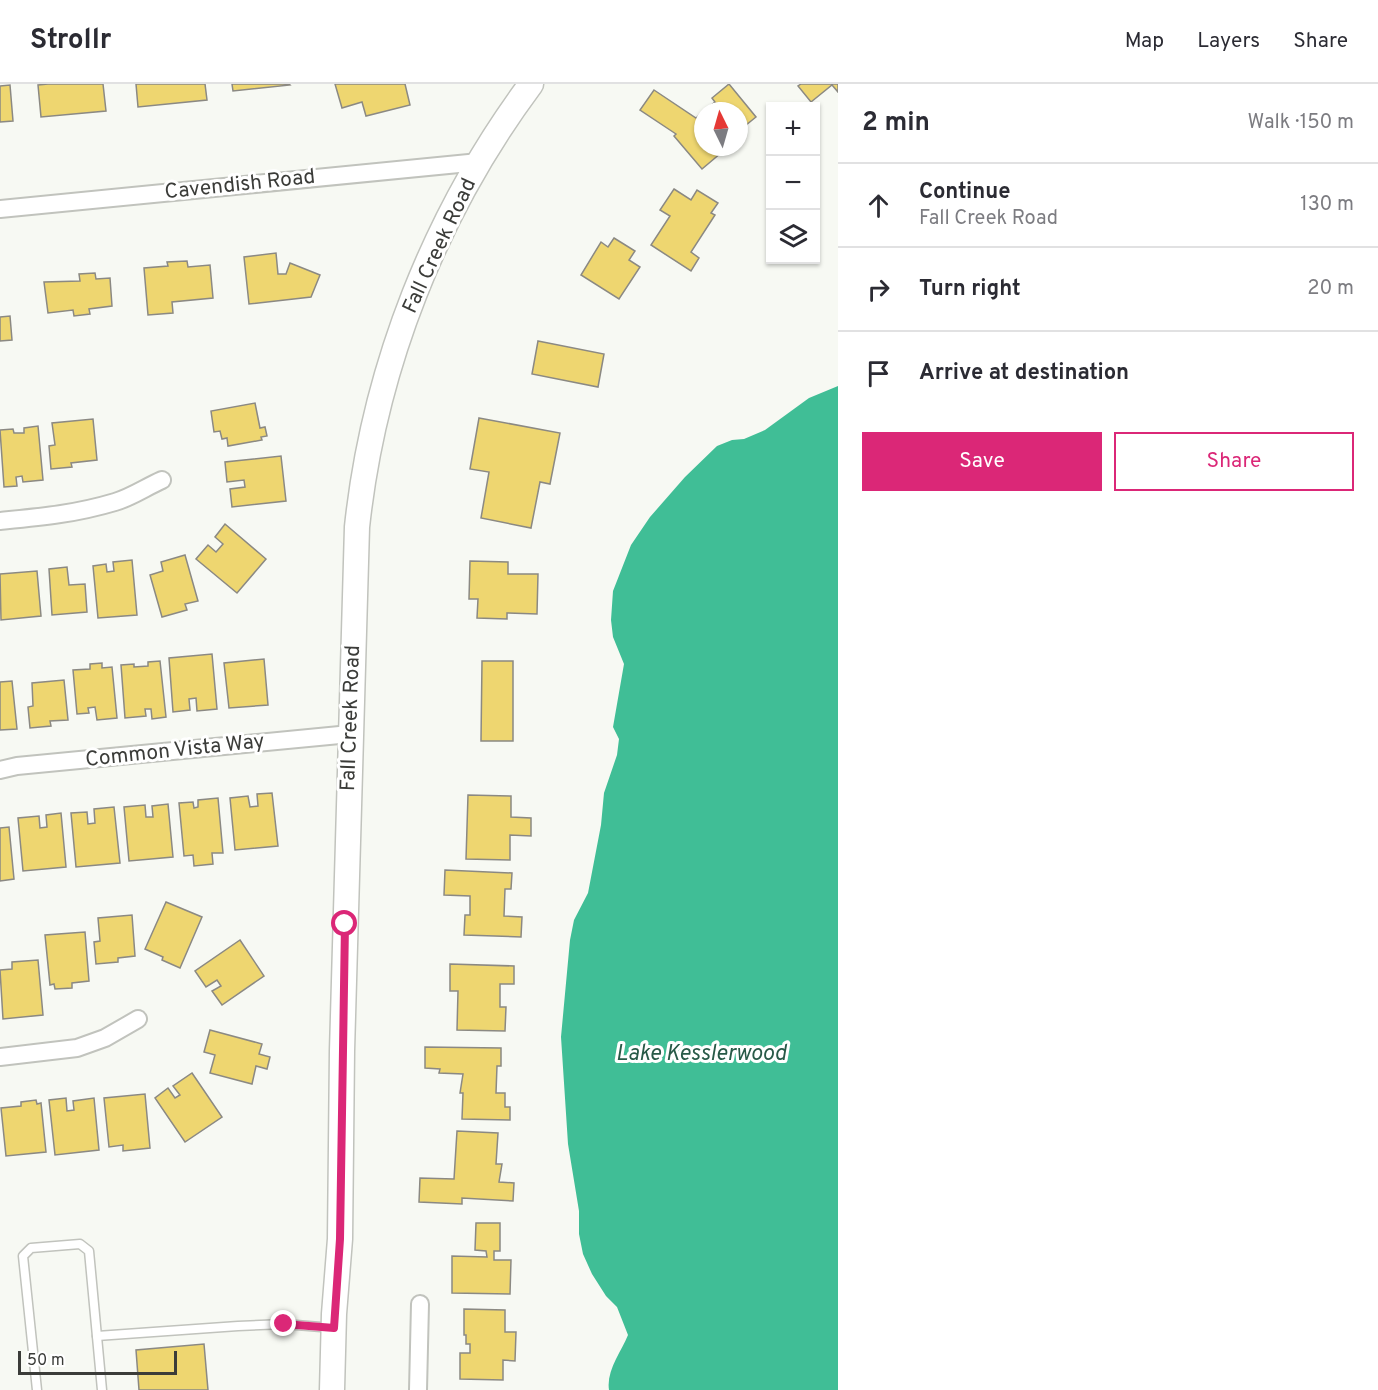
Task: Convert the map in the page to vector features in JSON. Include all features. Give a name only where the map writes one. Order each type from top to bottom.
[{"type":"main road","name":"Fall Creek Road","points":[[332,1390],[340,1239],[342,1051],[357,527],[363,477],[373,428],[392,359],[426,266],[479,162],[531,84]]},
{"type":"street","name":"Cavendish Road","points":[[0,208],[479,162]]},
{"type":"street","points":[[0,521],[88,510],[116,501],[162,480]]},
{"type":"street","name":"Common Vista Way","points":[[0,770],[17,766],[350,734]]},
{"type":"street","points":[[0,1057],[76,1048],[105,1038],[138,1019]]},
{"type":"street","points":[[418,1390],[420,1304]]},
{"type":"lane","points":[[37,1390],[23,1256],[31,1248],[80,1244],[89,1251],[102,1390]]},
{"type":"lane","points":[[97,1336],[284,1324],[334,1328]]},
{"type":"water","name":"Lake Kesslerwood","points":[[838,386],[838,1390],[609,1390],[612,1369],[628,1335],[617,1307],[606,1296],[583,1254],[579,1234],[579,1211],[568,1144],[561,1037],[570,940],[574,920],[588,893],[601,825],[604,793],[617,755],[619,739],[613,727],[624,664],[613,637],[611,620],[613,591],[631,545],[650,517],[685,477],[717,446],[732,440],[744,439],[765,430],[809,398]]},
{"type":"building","points":[[103,84],[106,111],[41,117],[38,85]]},
{"type":"building","points":[[136,84],[205,84],[207,100],[138,107]]},
{"type":"building","points":[[232,84],[289,84],[290,85],[233,91]]},
{"type":"building","points":[[335,84],[405,84],[410,105],[366,116],[362,102],[342,108]]},
{"type":"building","points":[[729,84],[744,102],[715,102],[712,98]]},
{"type":"building","points":[[801,84],[838,84],[838,92],[832,85],[811,102],[798,86]]},
{"type":"building","points":[[10,85],[13,121],[0,122],[0,86]]},
{"type":"building","points":[[654,90],[694,117],[694,156],[717,156],[702,169],[674,136],[676,134],[640,110]]},
{"type":"building","points":[[748,107],[756,117],[748,124]]},
{"type":"building","points":[[674,189],[691,200],[697,190],[718,203],[711,213],[715,215],[691,252],[699,258],[691,271],[651,245],[670,216],[660,210]]},
{"type":"building","points":[[614,238],[635,251],[629,260],[640,267],[619,299],[581,275],[601,242],[608,247]]},
{"type":"building","points":[[276,253],[278,274],[286,274],[290,263],[320,275],[311,297],[249,304],[244,257]]},
{"type":"building","points":[[187,261],[188,267],[210,265],[213,298],[172,302],[173,313],[148,315],[144,268],[168,266],[167,262]]},
{"type":"building","points":[[95,273],[96,279],[110,278],[112,306],[89,309],[90,314],[74,316],[73,310],[48,313],[44,282],[80,281],[79,274]]},
{"type":"building","points":[[10,316],[12,340],[0,341],[0,317]]},
{"type":"building","points":[[538,341],[604,354],[598,387],[532,374]]},
{"type":"building","points":[[255,403],[260,428],[265,427],[267,436],[261,437],[262,440],[228,446],[227,438],[222,439],[220,431],[214,432],[211,411]]},
{"type":"building","points":[[479,418],[560,433],[550,484],[540,482],[531,528],[481,518],[489,472],[470,469]]},
{"type":"building","points":[[93,419],[97,460],[71,463],[72,467],[51,469],[49,446],[55,445],[52,423]]},
{"type":"building","points":[[38,426],[43,480],[23,482],[22,476],[16,477],[17,486],[4,487],[0,430],[13,429],[14,433],[24,433],[24,428]]},
{"type":"building","points":[[281,456],[286,501],[232,507],[230,489],[245,487],[244,480],[227,482],[225,462]]},
{"type":"building","points":[[225,524],[266,559],[237,593],[196,559],[208,545],[216,552],[223,544],[215,537]]},
{"type":"building","points":[[185,555],[198,601],[185,604],[187,610],[162,617],[150,575],[163,571],[161,562]]},
{"type":"building","points":[[132,560],[137,615],[98,618],[93,566],[106,564],[107,572],[114,571],[113,562]]},
{"type":"building","points":[[470,561],[508,562],[508,574],[538,574],[537,614],[507,613],[507,619],[477,618],[478,599],[469,599]]},
{"type":"building","points":[[67,567],[69,585],[85,584],[87,612],[52,615],[49,569]]},
{"type":"building","points":[[37,571],[41,616],[1,620],[0,574]]},
{"type":"building","points":[[212,654],[217,709],[197,711],[196,698],[189,699],[190,710],[173,712],[169,658]]},
{"type":"building","points":[[264,659],[268,705],[229,708],[224,663]]},
{"type":"building","points":[[160,661],[166,717],[152,719],[151,709],[145,709],[146,716],[125,718],[121,665],[148,666],[148,662]]},
{"type":"building","points":[[482,661],[513,661],[513,741],[481,741]]},
{"type":"building","points":[[102,663],[102,668],[112,667],[117,718],[97,720],[95,707],[88,708],[89,713],[77,714],[73,670],[90,669],[90,664]]},
{"type":"building","points":[[64,680],[68,720],[50,721],[51,726],[30,728],[28,707],[33,706],[32,683]]},
{"type":"building","points":[[12,681],[17,729],[0,730],[0,682]]},
{"type":"building","points":[[272,793],[278,846],[235,850],[230,798],[248,796],[250,807],[258,806],[257,794]]},
{"type":"building","points":[[468,795],[511,796],[511,817],[531,818],[531,836],[510,835],[510,860],[466,859]]},
{"type":"building","points":[[218,798],[223,853],[212,853],[213,864],[194,866],[193,855],[184,856],[179,803],[193,802],[194,808],[198,807],[198,800]]},
{"type":"building","points":[[168,804],[173,857],[129,861],[124,807],[145,805],[146,817],[153,817],[152,806]]},
{"type":"building","points":[[114,807],[120,863],[76,867],[71,813],[87,812],[88,824],[95,823],[94,809]]},
{"type":"building","points":[[61,813],[66,867],[23,871],[18,818],[39,816],[40,828],[47,827],[46,815]]},
{"type":"building","points":[[9,827],[14,879],[0,881],[0,828]]},
{"type":"building","points":[[445,870],[512,873],[511,889],[505,889],[504,916],[522,917],[521,937],[464,935],[465,915],[470,915],[470,896],[444,895]]},
{"type":"building","points":[[166,902],[202,917],[180,968],[145,949]]},
{"type":"building","points":[[132,915],[135,956],[118,958],[118,962],[96,964],[94,942],[100,941],[98,918]]},
{"type":"building","points":[[85,932],[89,981],[72,983],[72,988],[55,989],[54,984],[50,985],[45,935]]},
{"type":"building","points":[[240,940],[264,976],[222,1005],[212,991],[221,986],[217,980],[206,987],[195,971]]},
{"type":"building","points":[[38,960],[43,1015],[3,1019],[0,970],[12,969],[12,962]]},
{"type":"building","points":[[450,964],[514,966],[514,984],[500,984],[500,1007],[506,1007],[505,1031],[457,1030],[458,991],[450,991]]},
{"type":"building","points":[[210,1030],[262,1044],[259,1054],[270,1057],[267,1069],[256,1066],[252,1084],[210,1073],[215,1055],[204,1052]]},
{"type":"building","points":[[425,1047],[501,1048],[501,1066],[497,1066],[496,1093],[505,1093],[505,1107],[510,1107],[510,1120],[462,1119],[463,1093],[460,1093],[463,1074],[439,1073],[440,1069],[425,1068]]},
{"type":"building","points":[[192,1073],[222,1117],[185,1142],[155,1098],[168,1088],[175,1098],[180,1095],[173,1086]]},
{"type":"building","points":[[145,1094],[150,1148],[123,1151],[123,1145],[109,1147],[104,1098]]},
{"type":"building","points":[[66,1098],[67,1111],[74,1110],[73,1101],[94,1098],[99,1150],[55,1155],[49,1100]]},
{"type":"building","points":[[36,1100],[37,1104],[41,1103],[46,1152],[6,1156],[1,1108],[21,1106],[21,1102]]},
{"type":"building","points":[[457,1131],[498,1133],[496,1164],[502,1164],[499,1182],[514,1183],[513,1201],[462,1198],[462,1204],[419,1202],[420,1178],[454,1179]]},
{"type":"building","points":[[476,1223],[500,1223],[500,1251],[494,1251],[494,1260],[511,1260],[510,1294],[452,1293],[452,1256],[487,1257],[486,1251],[475,1250]]},
{"type":"building","points":[[464,1309],[505,1310],[505,1332],[516,1332],[515,1361],[503,1360],[503,1380],[460,1379],[460,1353],[470,1353],[470,1344],[466,1344],[466,1335],[464,1335]]},
{"type":"building","points":[[204,1344],[208,1390],[139,1390],[136,1350]]},
{"type":"route","points":[[284,1324],[334,1328],[340,1239],[345,924]]}]
